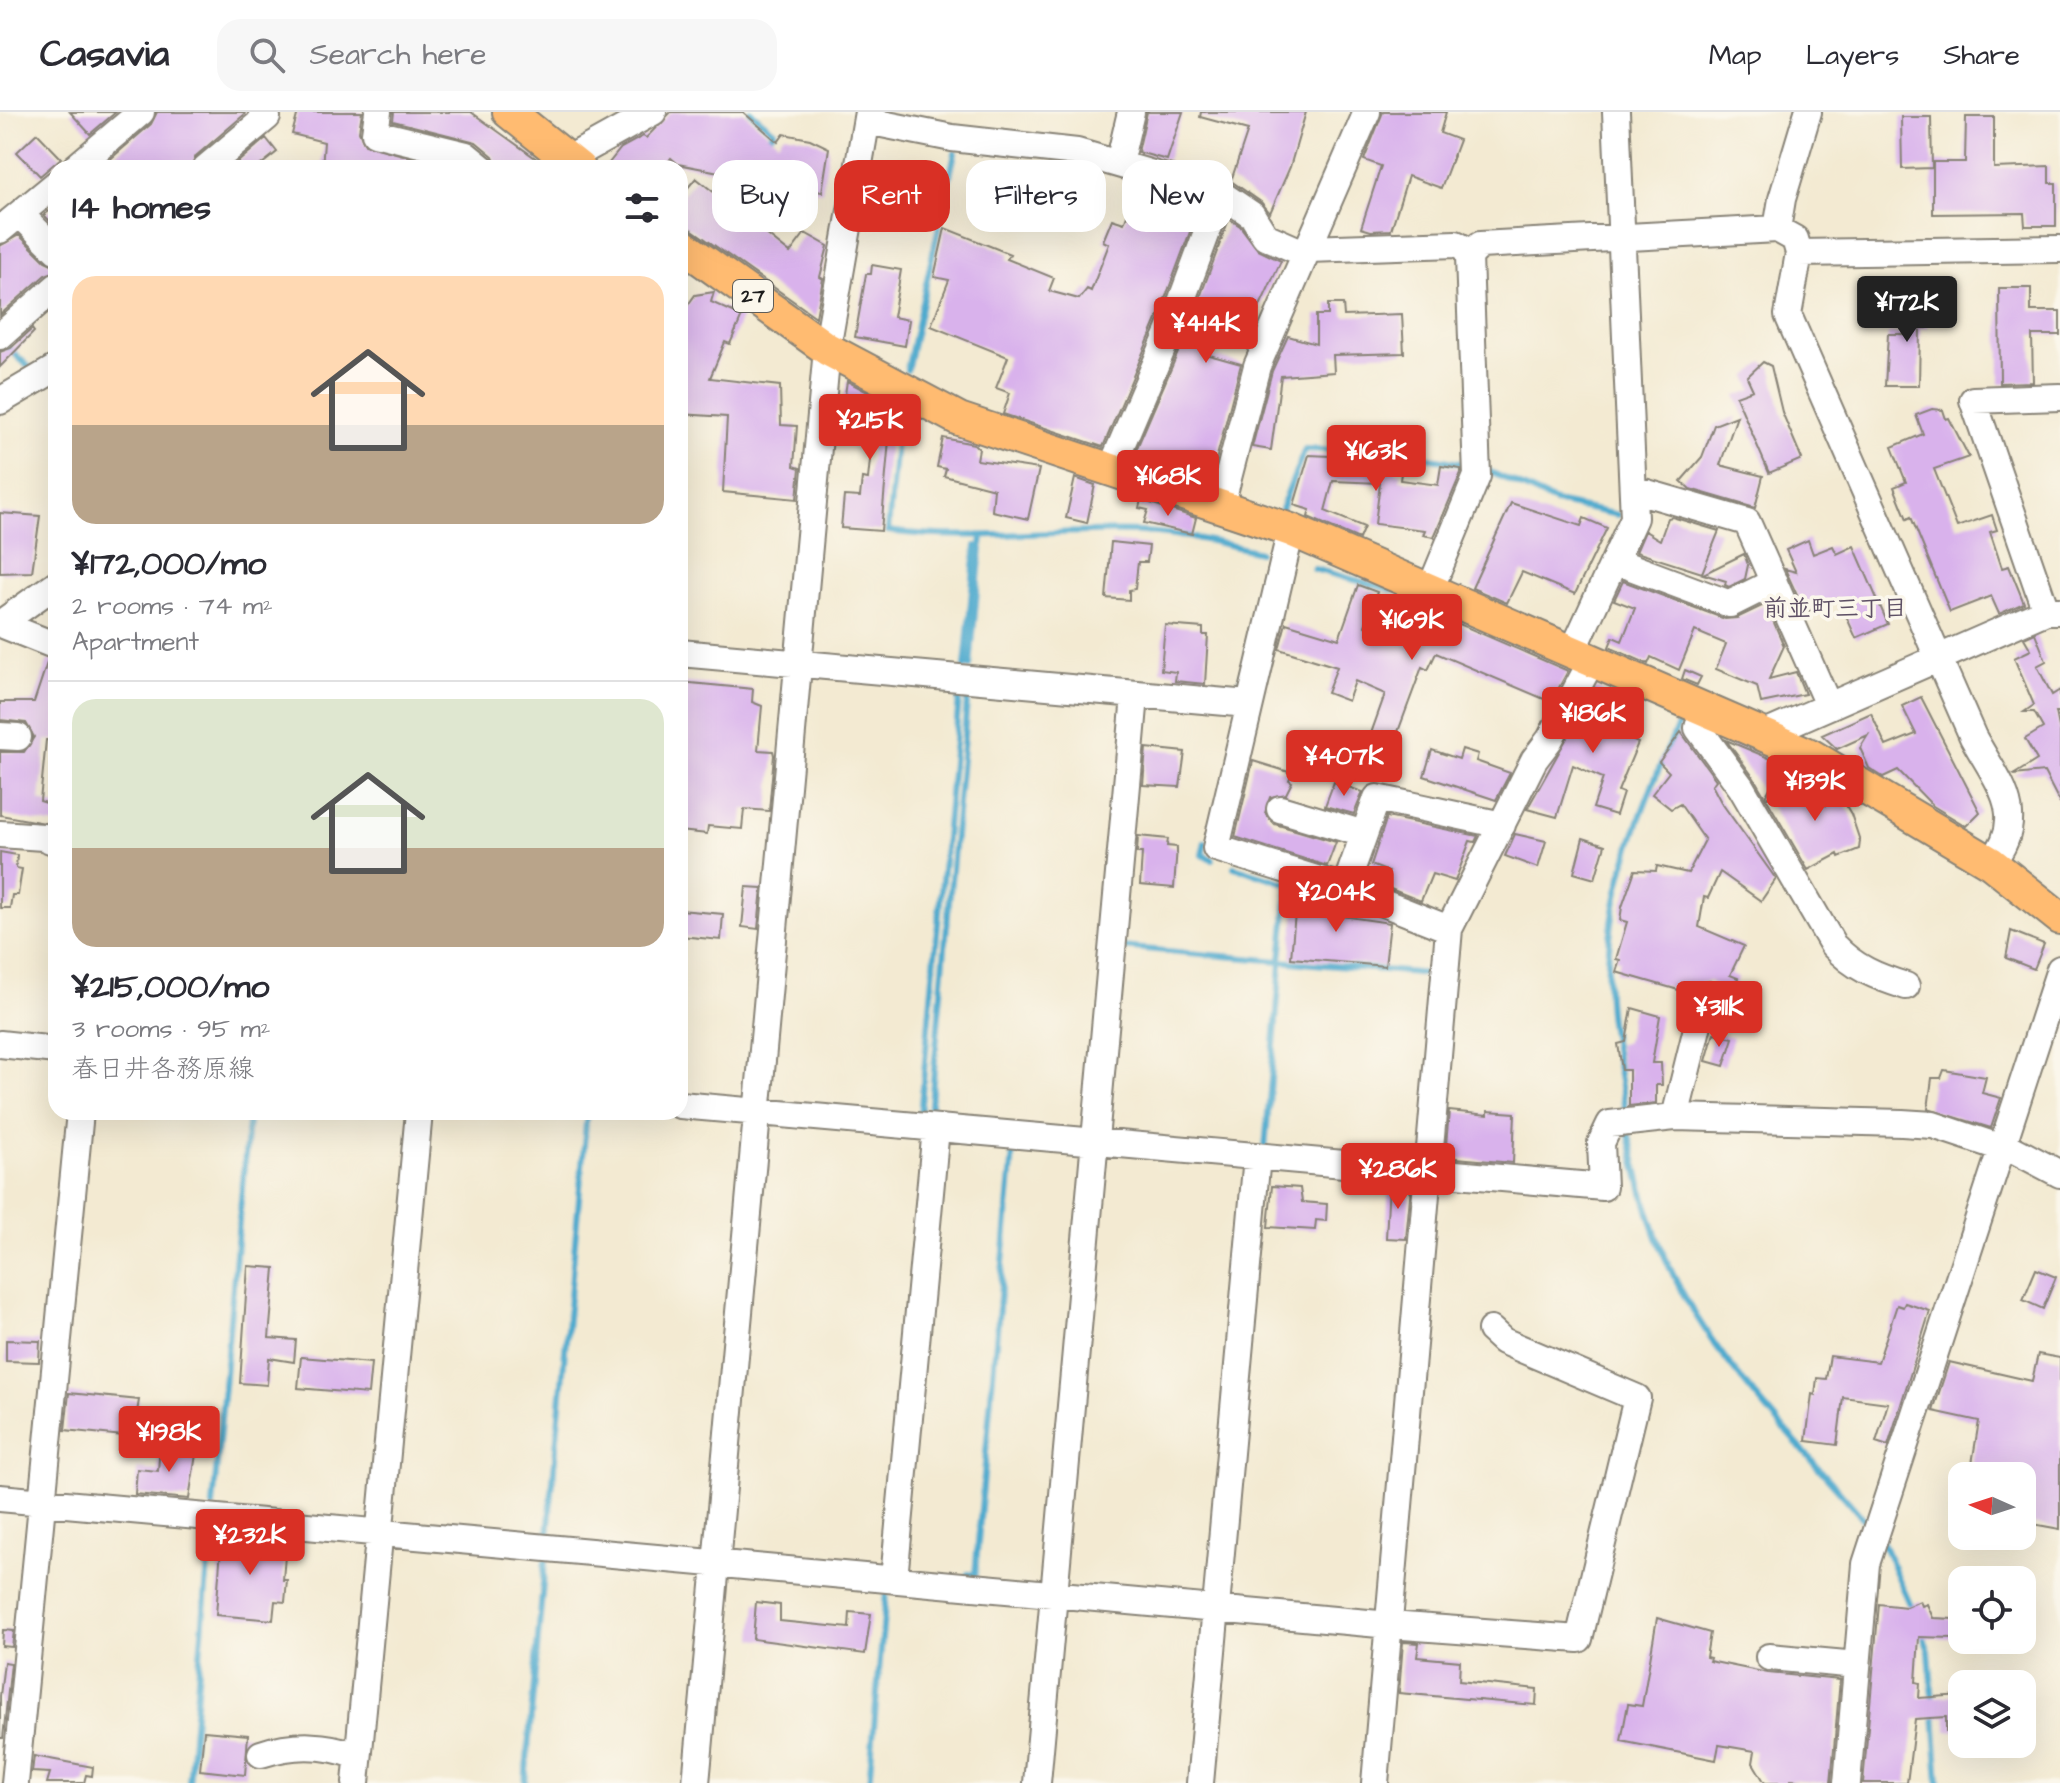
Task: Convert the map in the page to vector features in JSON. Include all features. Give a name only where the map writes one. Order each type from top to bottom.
[{"type":"main road","points":[[509,112],[562,160]]},
{"type":"main road","name":"27","points":[[688,250],[827,349],[959,419],[1291,530],[1765,734],[1905,809],[1991,863],[2060,918]]},
{"type":"street","points":[[84,160],[141,112]]},
{"type":"street","points":[[216,160],[267,117],[262,112]]},
{"type":"street","points":[[378,112],[375,133],[466,155],[472,160]]},
{"type":"street","points":[[575,160],[653,112]]},
{"type":"street","points":[[1119,163],[1131,112]]},
{"type":"street","points":[[1221,505],[1257,366],[1367,112]]},
{"type":"street","points":[[1375,1783],[1449,929],[1534,760],[1550,739],[1615,561],[1634,518],[1616,112]]},
{"type":"street","points":[[1777,229],[1782,199],[1808,112]]},
{"type":"street","points":[[696,1783],[827,349],[868,117],[952,138],[1077,152],[1122,164]]},
{"type":"street","points":[[48,191],[10,222],[48,245]]},
{"type":"street","points":[[1233,202],[1252,215],[1265,236],[1307,252],[1456,244],[1472,253]]},
{"type":"street","points":[[1430,590],[1477,476],[1469,257],[1472,253],[1480,245],[1777,229],[1795,239],[1799,253],[1788,315],[1973,737],[2008,801],[2011,828],[1991,863]]},
{"type":"street","points":[[1111,469],[1174,321],[1207,232]]},
{"type":"street","points":[[1799,253],[2060,249]]},
{"type":"street","points":[[0,336],[48,294]]},
{"type":"street","points":[[0,401],[48,373]]},
{"type":"street","points":[[1765,734],[2053,611],[1973,400],[2060,397]]},
{"type":"street","points":[[1633,489],[1747,522],[1828,705]]},
{"type":"street","points":[[1291,530],[1216,848],[1345,888],[1449,929]]},
{"type":"street","points":[[1615,561],[1730,604],[1774,582]]},
{"type":"street","points":[[0,624],[48,589]]},
{"type":"street","points":[[0,624],[48,643]]},
{"type":"street","points":[[688,654],[1248,704]]},
{"type":"street","points":[[1037,1783],[1135,696]]},
{"type":"street","points":[[1703,709],[1698,728],[1741,787],[1833,945],[1847,961],[1870,974],[1906,986]]},
{"type":"street","points":[[1345,888],[1377,798],[1502,825]]},
{"type":"street","points":[[1280,809],[1364,834]]},
{"type":"street","points":[[0,834],[48,839]]},
{"type":"street","points":[[1847,1783],[1866,1564],[2003,1146],[2052,1024],[2060,969]]},
{"type":"street","points":[[1675,1117],[1705,996]]},
{"type":"street","points":[[0,1044],[48,1049]]},
{"type":"street","points":[[688,1106],[1603,1187],[1601,1143],[1610,1124],[1675,1117],[1933,1125],[2003,1146],[2060,1174]]},
{"type":"street","points":[[15,1783],[79,1120]]},
{"type":"street","points":[[356,1783],[418,1120]]},
{"type":"street","points":[[894,1579],[936,1128]]},
{"type":"street","points":[[1200,1783],[1257,1156]]},
{"type":"street","points":[[0,1498],[1390,1625],[1579,1639],[1637,1398],[1503,1341],[1491,1330]]},
{"type":"street","points":[[1769,1657],[1857,1665]]},
{"type":"street","points":[[261,1754],[287,1745],[343,1750],[358,1756]]},
{"type":"building","points":[[70,112],[116,112],[90,134]]},
{"type":"building","points":[[157,112],[245,114],[194,160],[109,160],[151,124]]},
{"type":"building","points":[[298,112],[362,112],[359,131],[365,145],[422,160],[323,160],[324,142],[292,134]]},
{"type":"building","points":[[394,112],[471,112],[538,160],[495,160],[476,142],[393,121]]},
{"type":"building","points":[[671,112],[743,112],[778,142],[784,134],[810,139],[829,148],[822,192],[818,191],[818,160],[712,160],[712,171],[688,166],[688,160],[671,158],[611,160],[621,148],[643,136],[646,138]]},
{"type":"building","points":[[1147,112],[1183,112],[1167,160],[1138,152]]},
{"type":"building","points":[[1201,112],[1306,112],[1290,167],[1270,213],[1261,202],[1233,182],[1248,130],[1200,117]]},
{"type":"building","points":[[1383,112],[1446,112],[1440,133],[1459,140],[1441,188],[1408,176],[1391,230],[1371,231],[1361,228],[1381,166],[1364,160]]},
{"type":"building","points":[[1901,117],[1931,117],[1932,168],[1902,169]]},
{"type":"building","points":[[1966,117],[1994,117],[1994,168],[2049,166],[2049,183],[2056,183],[2056,226],[2025,226],[2024,213],[1933,214],[1933,162],[1965,162]]},
{"type":"building","points":[[37,133],[61,158],[48,160],[48,169],[40,176],[17,152]]},
{"type":"building","points":[[266,138],[277,152],[267,160],[240,160]]},
{"type":"building","points":[[696,178],[712,191],[712,232],[764,232],[790,253],[805,233],[828,246],[820,277],[823,279],[816,317],[691,229],[688,228],[688,188]]},
{"type":"building","points":[[1112,219],[1122,222],[1122,232],[1190,232],[1159,315],[1103,447],[1003,414],[1010,393],[996,388],[1008,357],[931,326],[949,280],[934,277],[944,232],[950,230],[1010,254],[1007,259],[1054,278],[1049,291],[1079,299],[1087,289],[1091,291],[1109,244],[1103,241]]},
{"type":"building","points":[[1233,222],[1258,250],[1281,261],[1254,319],[1220,306],[1202,353],[1241,364],[1210,483],[1133,457],[1189,327],[1224,232],[1233,232]]},
{"type":"building","points":[[19,235],[48,262],[48,274],[0,315],[0,246]]},
{"type":"building","points":[[872,265],[901,270],[893,317],[909,320],[905,346],[855,337],[866,274],[871,274]]},
{"type":"building","points":[[1999,288],[2031,288],[2031,311],[2060,311],[2060,335],[2032,335],[2033,382],[2000,383]]},
{"type":"building","points":[[1905,291],[1927,292],[1927,328],[1920,328],[1919,386],[1885,386],[1888,334],[1904,334]]},
{"type":"building","points":[[714,292],[711,302],[742,316],[730,344],[725,342],[710,378],[780,386],[781,425],[797,426],[794,466],[800,468],[797,499],[723,492],[727,417],[688,415],[688,305],[695,295]]},
{"type":"building","points":[[1328,304],[1343,304],[1344,316],[1402,314],[1404,353],[1333,355],[1334,372],[1281,376],[1271,450],[1252,447],[1272,371],[1288,336],[1316,344],[1316,315],[1328,315]]},
{"type":"building","points":[[32,329],[34,332],[0,367],[0,352],[11,348]]},
{"type":"building","points":[[1763,362],[1771,366],[1782,412],[1802,459],[1769,473],[1736,396],[1753,390],[1747,377]]},
{"type":"building","points":[[847,381],[892,405],[881,531],[841,528],[844,496],[860,497],[862,478],[868,479],[873,432],[861,431],[863,412],[844,401]]},
{"type":"building","points":[[1932,409],[1943,410],[1969,457],[1934,469],[1957,527],[1992,515],[1997,530],[1990,532],[2002,568],[2009,566],[2024,603],[1999,614],[1991,596],[1950,612],[1911,517],[1907,519],[1894,487],[1906,482],[1892,447],[1923,434],[1916,415]]},
{"type":"building","points":[[1737,416],[1720,465],[1763,476],[1755,508],[1690,489],[1681,481],[1702,457],[1714,425]]},
{"type":"building","points":[[943,438],[974,444],[979,449],[977,460],[1039,469],[1028,519],[992,511],[994,489],[944,476],[946,469],[937,467]]},
{"type":"building","points":[[1309,455],[1396,459],[1395,472],[1401,473],[1400,480],[1438,485],[1441,466],[1461,469],[1461,473],[1434,537],[1423,535],[1425,530],[1375,524],[1380,483],[1333,481],[1325,511],[1364,527],[1359,539],[1308,517],[1310,510],[1294,505]]},
{"type":"building","points":[[1075,478],[1095,485],[1087,523],[1066,518]]},
{"type":"building","points":[[1141,500],[1196,518],[1192,534],[1144,523],[1148,510],[1139,508]]},
{"type":"building","points":[[1511,503],[1581,526],[1584,518],[1607,528],[1575,594],[1522,572],[1507,603],[1472,588]]},
{"type":"building","points":[[0,513],[40,516],[32,572],[0,573]]},
{"type":"building","points":[[1668,518],[1719,531],[1702,573],[1636,552],[1645,531],[1660,540]]},
{"type":"building","points":[[1808,540],[1813,554],[1833,546],[1837,554],[1854,546],[1888,624],[1856,638],[1838,598],[1805,613],[1785,569],[1796,572],[1786,550]]},
{"type":"building","points":[[1111,542],[1149,546],[1147,562],[1138,562],[1135,589],[1129,590],[1129,600],[1106,598]]},
{"type":"building","points":[[1744,554],[1748,565],[1745,579],[1729,587],[1725,585],[1726,581],[1703,574]]},
{"type":"building","points":[[1623,581],[1725,619],[1737,618],[1766,604],[1784,646],[1769,679],[1796,672],[1805,694],[1761,703],[1757,686],[1716,669],[1726,644],[1695,631],[1679,670],[1651,657],[1648,664],[1609,647],[1613,637],[1622,641],[1635,608],[1614,600]]},
{"type":"building","points":[[1358,585],[1377,592],[1365,626],[1398,638],[1413,604],[1568,671],[1551,702],[1436,653],[1428,670],[1422,667],[1386,764],[1363,756],[1385,694],[1355,681],[1348,701],[1327,693],[1337,667],[1279,649],[1286,623],[1339,639]]},
{"type":"building","points":[[1165,625],[1203,628],[1203,635],[1208,635],[1205,684],[1175,681],[1176,672],[1161,670]]},
{"type":"building","points":[[2035,633],[2046,661],[2037,666],[2052,695],[2060,690],[2060,712],[2056,712],[2060,732],[2060,803],[2044,772],[2013,775],[2037,760],[2025,739],[2043,728],[2034,712],[2024,712],[2034,705],[2014,658],[2031,650],[2024,638]]},
{"type":"building","points":[[48,660],[48,740],[40,801],[48,804],[48,824],[0,815],[0,752],[24,752],[34,737],[26,723],[0,720],[0,702],[34,702]]},
{"type":"building","points":[[1685,670],[1701,677],[1697,685],[1682,679]]},
{"type":"building","points":[[688,683],[753,689],[752,702],[762,706],[758,750],[773,751],[774,755],[769,811],[744,809],[742,829],[708,826],[707,834],[688,832]]},
{"type":"building","points":[[1595,688],[1641,713],[1627,738],[1638,743],[1618,791],[1623,793],[1616,815],[1593,808],[1603,778],[1573,765],[1557,817],[1527,809]]},
{"type":"building","points":[[1921,697],[1980,812],[1966,826],[1933,806],[1898,770],[1883,777],[1869,768],[1860,748],[1868,735],[1837,749],[1822,735],[1871,713],[1886,746],[1916,734],[1902,706]]},
{"type":"building","points":[[1681,732],[1716,780],[1712,785],[1721,802],[1776,879],[1761,901],[1720,872],[1708,898],[1704,897],[1699,927],[1744,946],[1730,975],[1738,978],[1730,1005],[1720,1002],[1720,991],[1710,981],[1694,984],[1689,993],[1616,972],[1620,960],[1616,959],[1627,922],[1620,920],[1622,907],[1635,870],[1656,871],[1657,866],[1688,873],[1705,840],[1680,804],[1671,809],[1652,794],[1669,772],[1659,762]]},
{"type":"building","points":[[1726,740],[1783,764],[1765,797],[1754,778]]},
{"type":"building","points":[[1146,748],[1185,752],[1180,787],[1143,785]]},
{"type":"building","points":[[1462,749],[1478,754],[1476,761],[1510,773],[1496,800],[1424,776],[1432,750],[1459,759]]},
{"type":"building","points":[[1253,761],[1292,773],[1289,780],[1292,782],[1286,794],[1270,797],[1265,813],[1275,824],[1336,842],[1327,866],[1235,837]]},
{"type":"building","points":[[1809,776],[1826,805],[1834,792],[1839,794],[1851,814],[1860,841],[1859,849],[1839,857],[1838,854],[1808,870],[1766,798]]},
{"type":"building","points":[[1334,782],[1363,792],[1354,814],[1325,806]]},
{"type":"building","points":[[1387,817],[1478,836],[1475,842],[1470,841],[1455,881],[1432,874],[1421,901],[1383,886],[1389,872],[1371,865]]},
{"type":"building","points":[[1515,834],[1546,841],[1538,868],[1505,856]]},
{"type":"building","points":[[1138,836],[1168,839],[1167,846],[1177,847],[1174,888],[1140,885],[1142,853],[1137,853]]},
{"type":"building","points":[[1583,838],[1605,845],[1595,879],[1574,873]]},
{"type":"building","points":[[0,852],[17,855],[16,868],[22,869],[18,895],[12,895],[10,908],[0,908]]},
{"type":"building","points":[[746,887],[762,888],[758,929],[742,927]]},
{"type":"building","points":[[1297,890],[1336,902],[1335,915],[1390,923],[1385,966],[1291,958]]},
{"type":"building","points":[[688,911],[723,914],[721,940],[688,937]]},
{"type":"building","points":[[2011,931],[2044,944],[2034,969],[2006,958]]},
{"type":"building","points":[[1632,1008],[1660,1016],[1652,1063],[1661,1063],[1662,1085],[1656,1085],[1656,1103],[1629,1106],[1629,1070],[1622,1070],[1618,1044],[1626,1042]]},
{"type":"building","points":[[1714,1033],[1733,1038],[1724,1066],[1706,1061]]},
{"type":"building","points":[[1944,1070],[1986,1077],[1982,1093],[2001,1098],[1991,1128],[1928,1109],[1932,1078],[1941,1078]]},
{"type":"building","points":[[1449,1111],[1488,1115],[1488,1111],[1515,1113],[1513,1163],[1445,1157]]},
{"type":"building","points":[[1389,1184],[1411,1186],[1406,1239],[1386,1238]]},
{"type":"building","points":[[1272,1186],[1300,1188],[1302,1202],[1327,1204],[1326,1221],[1316,1220],[1315,1230],[1268,1227]]},
{"type":"building","points":[[248,1266],[275,1268],[269,1338],[296,1340],[294,1362],[269,1358],[267,1385],[240,1383]]},
{"type":"building","points":[[2036,1269],[2056,1277],[2043,1309],[2023,1300]]},
{"type":"building","points":[[1905,1303],[1930,1311],[1888,1446],[1876,1442],[1888,1403],[1843,1397],[1837,1445],[1806,1441],[1812,1394],[1815,1395],[1817,1378],[1826,1379],[1830,1356],[1878,1362],[1897,1305],[1903,1307]]},
{"type":"building","points":[[6,1340],[40,1341],[39,1362],[6,1361]]},
{"type":"building","points":[[2038,1354],[2060,1358],[2060,1529],[2036,1525],[2036,1462],[1972,1462],[1979,1421],[1933,1411],[1949,1362],[2032,1381]]},
{"type":"building","points":[[301,1357],[371,1363],[368,1394],[298,1388]]},
{"type":"building","points":[[69,1393],[139,1400],[133,1437],[65,1430]]},
{"type":"building","points":[[160,1444],[197,1448],[189,1499],[135,1494],[137,1469],[158,1471]]},
{"type":"building","points":[[222,1534],[282,1540],[281,1555],[285,1555],[283,1580],[287,1580],[285,1602],[275,1601],[273,1620],[216,1615]]},
{"type":"building","points":[[1920,1601],[1922,1606],[1927,1604],[1933,1618],[1948,1619],[1948,1638],[1919,1637],[1916,1682],[1920,1683],[1919,1698],[1948,1696],[1948,1731],[1946,1717],[1915,1719],[1907,1783],[1863,1783],[1879,1604],[1906,1607]]},
{"type":"building","points":[[756,1602],[780,1605],[780,1621],[849,1628],[850,1612],[871,1614],[865,1654],[753,1639]]},
{"type":"building","points":[[1657,1618],[1710,1633],[1706,1657],[1710,1658],[1709,1661],[1768,1673],[1840,1680],[1831,1783],[1791,1780],[1791,1783],[1765,1783],[1753,1763],[1755,1751],[1719,1745],[1716,1760],[1621,1741],[1628,1704],[1642,1706]]},
{"type":"building","points":[[3,1630],[14,1631],[12,1647],[2,1646]]},
{"type":"building","points":[[1403,1642],[1419,1643],[1417,1657],[1460,1661],[1459,1681],[1537,1689],[1536,1705],[1399,1693]]},
{"type":"building","points":[[4,1662],[11,1663],[3,1738],[0,1738],[0,1696]]},
{"type":"building","points":[[204,1731],[248,1735],[245,1775],[200,1770]]},
{"type":"building","points":[[34,1756],[93,1767],[92,1776],[86,1775],[84,1783],[47,1783],[50,1773],[32,1772]]},
{"type":"waterway","points":[[751,112],[774,131],[767,140]]},
{"type":"waterway","points":[[907,370],[955,153]]},
{"type":"waterway","points":[[3,343],[31,369]]},
{"type":"waterway","points":[[899,410],[888,531],[955,536],[1157,533],[1259,552]]},
{"type":"waterway","points":[[1281,509],[1305,449],[1408,454],[1471,465]]},
{"type":"waterway","points":[[1486,470],[1555,502],[1618,515]]},
{"type":"waterway","points":[[970,666],[982,536]]},
{"type":"waterway","points":[[965,667],[976,546]]},
{"type":"waterway","points":[[1237,698],[1272,549]]},
{"type":"waterway","points":[[1314,569],[1392,590]]},
{"type":"waterway","points":[[920,1115],[960,688],[963,688]]},
{"type":"waterway","points":[[930,1115],[968,691]]},
{"type":"waterway","points":[[1626,1117],[1609,1013],[1610,937],[1616,899],[1637,825],[1681,719],[1637,697]]},
{"type":"waterway","points":[[1205,842],[1202,855],[1212,859]]},
{"type":"waterway","points":[[1234,867],[1289,884],[1281,959]]},
{"type":"waterway","points":[[1121,947],[1440,975]]},
{"type":"waterway","points":[[1265,1148],[1281,964]]},
{"type":"waterway","points":[[213,1506],[248,1120]]},
{"type":"waterway","points":[[548,1535],[586,1120]]},
{"type":"waterway","points":[[1627,1128],[1660,1245],[1701,1324],[1754,1394],[1871,1528]]},
{"type":"waterway","points":[[968,1574],[975,1575],[1013,1152]]},
{"type":"waterway","points":[[189,1783],[211,1530]]},
{"type":"waterway","points":[[1881,1539],[1914,1613]]},
{"type":"waterway","points":[[525,1783],[545,1561]]},
{"type":"waterway","points":[[869,1783],[886,1593]]},
{"type":"waterway","points":[[1921,1630],[1929,1651],[1933,1702]]},
{"type":"waterway","points":[[1934,1713],[1939,1783]]},
{"type":"district","name":"前並町三丁目","points":[[1835,609]]}]
